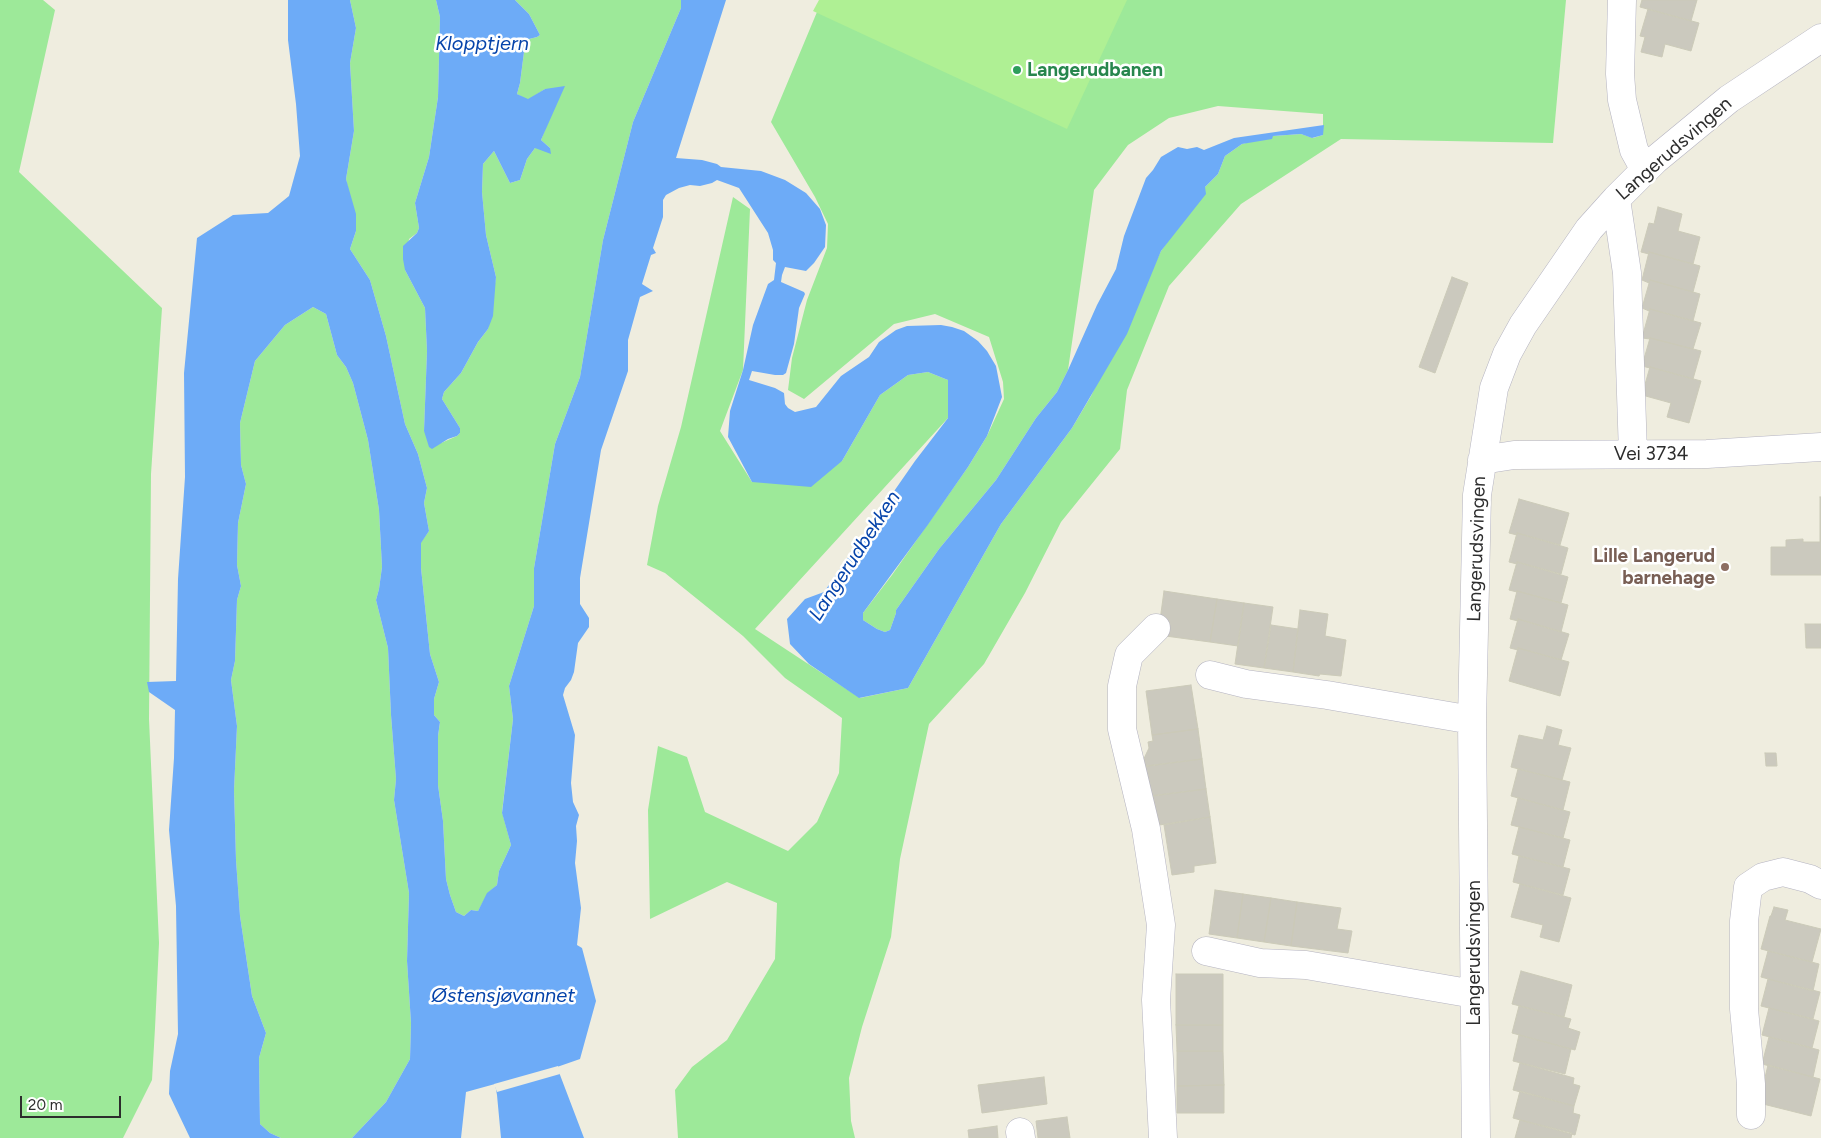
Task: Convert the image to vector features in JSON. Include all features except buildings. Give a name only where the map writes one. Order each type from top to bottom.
[{"type":"street","points":[[1622,0],[1620,74],[1622,100],[1634,150],[1644,170]]},
{"type":"street","name":"Langerudsvingen","points":[[1476,1138],[1472,720],[1477,494],[1494,388],[1507,354],[1523,325],[1584,237],[1616,199],[1644,170],[1729,99],[1821,38]]},
{"type":"street","points":[[1616,199],[1627,273],[1633,454]]},
{"type":"street","name":"Vei 3734","points":[[1482,460],[1514,454],[1707,454],[1821,447]]},
{"type":"street","points":[[1156,628],[1129,655],[1122,686],[1122,729],[1146,829],[1161,925],[1156,1000],[1163,1138]]},
{"type":"street","points":[[1210,674],[1246,684],[1328,695],[1472,720]]},
{"type":"street","points":[[1751,1115],[1744,1009],[1744,921],[1748,887],[1763,877],[1783,872],[1810,879],[1821,885]]},
{"type":"street","points":[[1206,951],[1260,963],[1306,966],[1474,994]]},
{"type":"green space","points":[[0,0],[43,0],[55,10],[19,172],[162,308],[151,474],[149,719],[159,943],[152,1080],[123,1138],[0,1138]]},
{"type":"green space","points":[[350,0],[436,0],[440,17],[438,97],[429,157],[415,203],[419,228],[417,233],[409,239],[405,270],[425,308],[427,351],[424,431],[441,443],[460,433],[460,428],[442,399],[444,392],[461,373],[478,342],[488,329],[496,277],[486,235],[482,192],[483,164],[494,151],[510,183],[520,180],[527,159],[535,148],[550,148],[541,140],[550,117],[545,89],[528,100],[517,94],[524,52],[529,39],[540,35],[529,14],[515,0],[681,0],[681,8],[633,122],[603,240],[580,377],[555,444],[534,568],[534,606],[509,686],[513,719],[502,812],[511,845],[499,871],[497,885],[488,893],[478,911],[471,910],[464,916],[456,912],[446,879],[443,821],[438,785],[438,736],[440,722],[434,715],[434,699],[439,682],[430,654],[421,568],[421,542],[429,531],[424,503],[427,488],[418,454],[405,424],[386,336],[370,280],[350,249],[356,231],[346,179],[354,131],[350,63],[356,28]]},
{"type":"green space","name":"Langerudbanen","points":[[819,0],[1127,0],[1067,129],[813,11]]},
{"type":"green space","points":[[822,0],[1566,0],[1553,143],[1341,139],[1241,204],[1169,286],[1127,390],[1120,449],[1061,522],[1025,593],[984,664],[929,724],[900,859],[891,937],[862,1027],[849,1078],[851,1121],[855,1138],[678,1138],[675,1090],[692,1067],[727,1040],[775,959],[777,903],[727,882],[650,919],[648,810],[658,746],[687,757],[705,812],[788,851],[817,822],[839,773],[842,718],[785,678],[743,636],[665,573],[647,565],[658,506],[681,427],[733,197],[750,209],[743,370],[720,431],[752,482],[842,461],[880,395],[908,375],[928,372],[948,380],[948,418],[755,629],[860,698],[908,688],[1001,524],[1072,428],[1091,396],[1161,251],[1205,187],[1218,174],[1225,156],[1242,144],[1273,136],[1301,134],[1313,138],[1323,135],[1323,114],[1218,106],[1169,118],[1128,145],[1094,190],[1068,370],[1057,392],[1036,418],[996,480],[939,549],[896,610],[890,630],[885,632],[863,620],[863,613],[968,467],[987,436],[1004,399],[1003,382],[989,337],[935,314],[894,324],[804,399],[788,390],[792,358],[807,300],[827,248],[828,224],[815,197],[771,122]]},
{"type":"green space","points":[[313,307],[326,314],[337,355],[346,367],[353,383],[368,440],[379,510],[382,567],[376,600],[388,648],[396,779],[394,800],[409,893],[407,961],[411,1023],[410,1059],[386,1102],[352,1138],[281,1138],[270,1133],[260,1124],[259,1058],[266,1033],[252,996],[240,916],[236,860],[234,790],[237,726],[231,680],[235,661],[237,600],[241,586],[237,565],[238,523],[246,484],[241,465],[240,423],[255,361],[285,325]]},
{"type":"water","name":"Østensjøvannet","points":[[288,0],[350,0],[356,28],[350,63],[354,131],[346,179],[356,214],[356,231],[350,249],[370,280],[386,336],[405,424],[418,454],[427,488],[424,503],[429,531],[421,543],[421,568],[430,654],[439,682],[434,699],[434,715],[440,722],[438,736],[438,785],[443,821],[446,879],[456,912],[464,916],[471,910],[478,911],[487,893],[497,885],[499,871],[511,845],[502,813],[513,719],[509,686],[534,606],[534,568],[555,444],[580,377],[603,240],[633,122],[681,8],[681,0],[726,0],[676,158],[702,160],[721,167],[761,171],[785,180],[806,193],[820,209],[826,225],[825,247],[814,263],[806,271],[785,267],[782,275],[781,282],[805,294],[799,308],[794,344],[786,373],[775,375],[752,371],[749,380],[775,388],[784,393],[785,404],[795,412],[816,407],[841,376],[869,357],[879,342],[896,330],[907,326],[941,325],[964,331],[978,341],[996,366],[1002,397],[987,436],[927,526],[863,613],[863,620],[885,632],[890,630],[896,610],[939,549],[996,480],[1036,418],[1057,392],[1097,305],[1116,269],[1124,236],[1146,178],[1161,157],[1178,147],[1187,149],[1197,147],[1204,150],[1234,138],[1324,125],[1323,135],[1312,138],[1301,134],[1273,136],[1272,139],[1242,144],[1225,156],[1218,174],[1205,187],[1206,194],[1161,251],[1127,334],[1072,428],[1001,524],[908,688],[859,698],[809,664],[790,644],[787,619],[805,599],[824,592],[915,461],[948,418],[948,380],[928,372],[908,375],[880,395],[842,461],[811,487],[752,482],[728,437],[730,411],[743,370],[753,325],[768,284],[774,280],[776,263],[773,260],[773,250],[768,233],[739,188],[717,180],[700,186],[690,185],[679,188],[666,195],[663,200],[663,217],[653,248],[656,253],[651,255],[642,284],[653,291],[640,297],[628,340],[628,371],[601,450],[580,578],[580,604],[589,618],[589,627],[578,643],[574,672],[563,695],[575,735],[571,783],[573,802],[579,815],[576,826],[575,863],[581,908],[577,945],[582,948],[596,1001],[580,1059],[557,1067],[584,1138],[501,1138],[495,1084],[466,1092],[461,1138],[352,1138],[386,1102],[410,1059],[411,1023],[407,961],[409,893],[394,800],[396,779],[388,648],[376,600],[382,567],[379,510],[368,440],[353,383],[346,367],[337,355],[326,314],[313,307],[285,325],[255,361],[240,423],[241,465],[246,484],[238,523],[237,565],[241,586],[237,600],[235,661],[231,680],[237,726],[234,790],[236,860],[240,916],[252,996],[266,1033],[259,1058],[260,1124],[270,1133],[281,1138],[190,1138],[169,1094],[170,1071],[178,1034],[176,906],[169,830],[175,710],[149,692],[147,682],[176,681],[178,579],[185,477],[184,373],[197,238],[233,215],[268,213],[289,196],[300,156],[288,40]]},
{"type":"water","name":"Klopptjern","points":[[436,0],[515,0],[529,14],[540,35],[529,39],[524,52],[517,94],[528,99],[545,89],[565,86],[541,140],[550,148],[551,154],[535,148],[527,159],[520,180],[510,183],[494,151],[483,164],[482,192],[486,235],[496,277],[493,316],[488,329],[478,342],[461,373],[444,392],[442,399],[460,428],[460,433],[432,449],[429,447],[424,431],[427,351],[425,308],[405,270],[403,246],[417,233],[419,228],[415,203],[429,157],[438,97],[440,17]]},
{"type":"pier","points":[[558,1066],[560,1074],[497,1092],[494,1084]]},
{"type":"place","name":"Langerudbanen","points":[[1017,70]]},
{"type":"place","name":"Lille Langerud barnehage","points":[[1725,567]]},
{"type":"water label","name":"Langerudbekken","points":[[855,556]]}]
